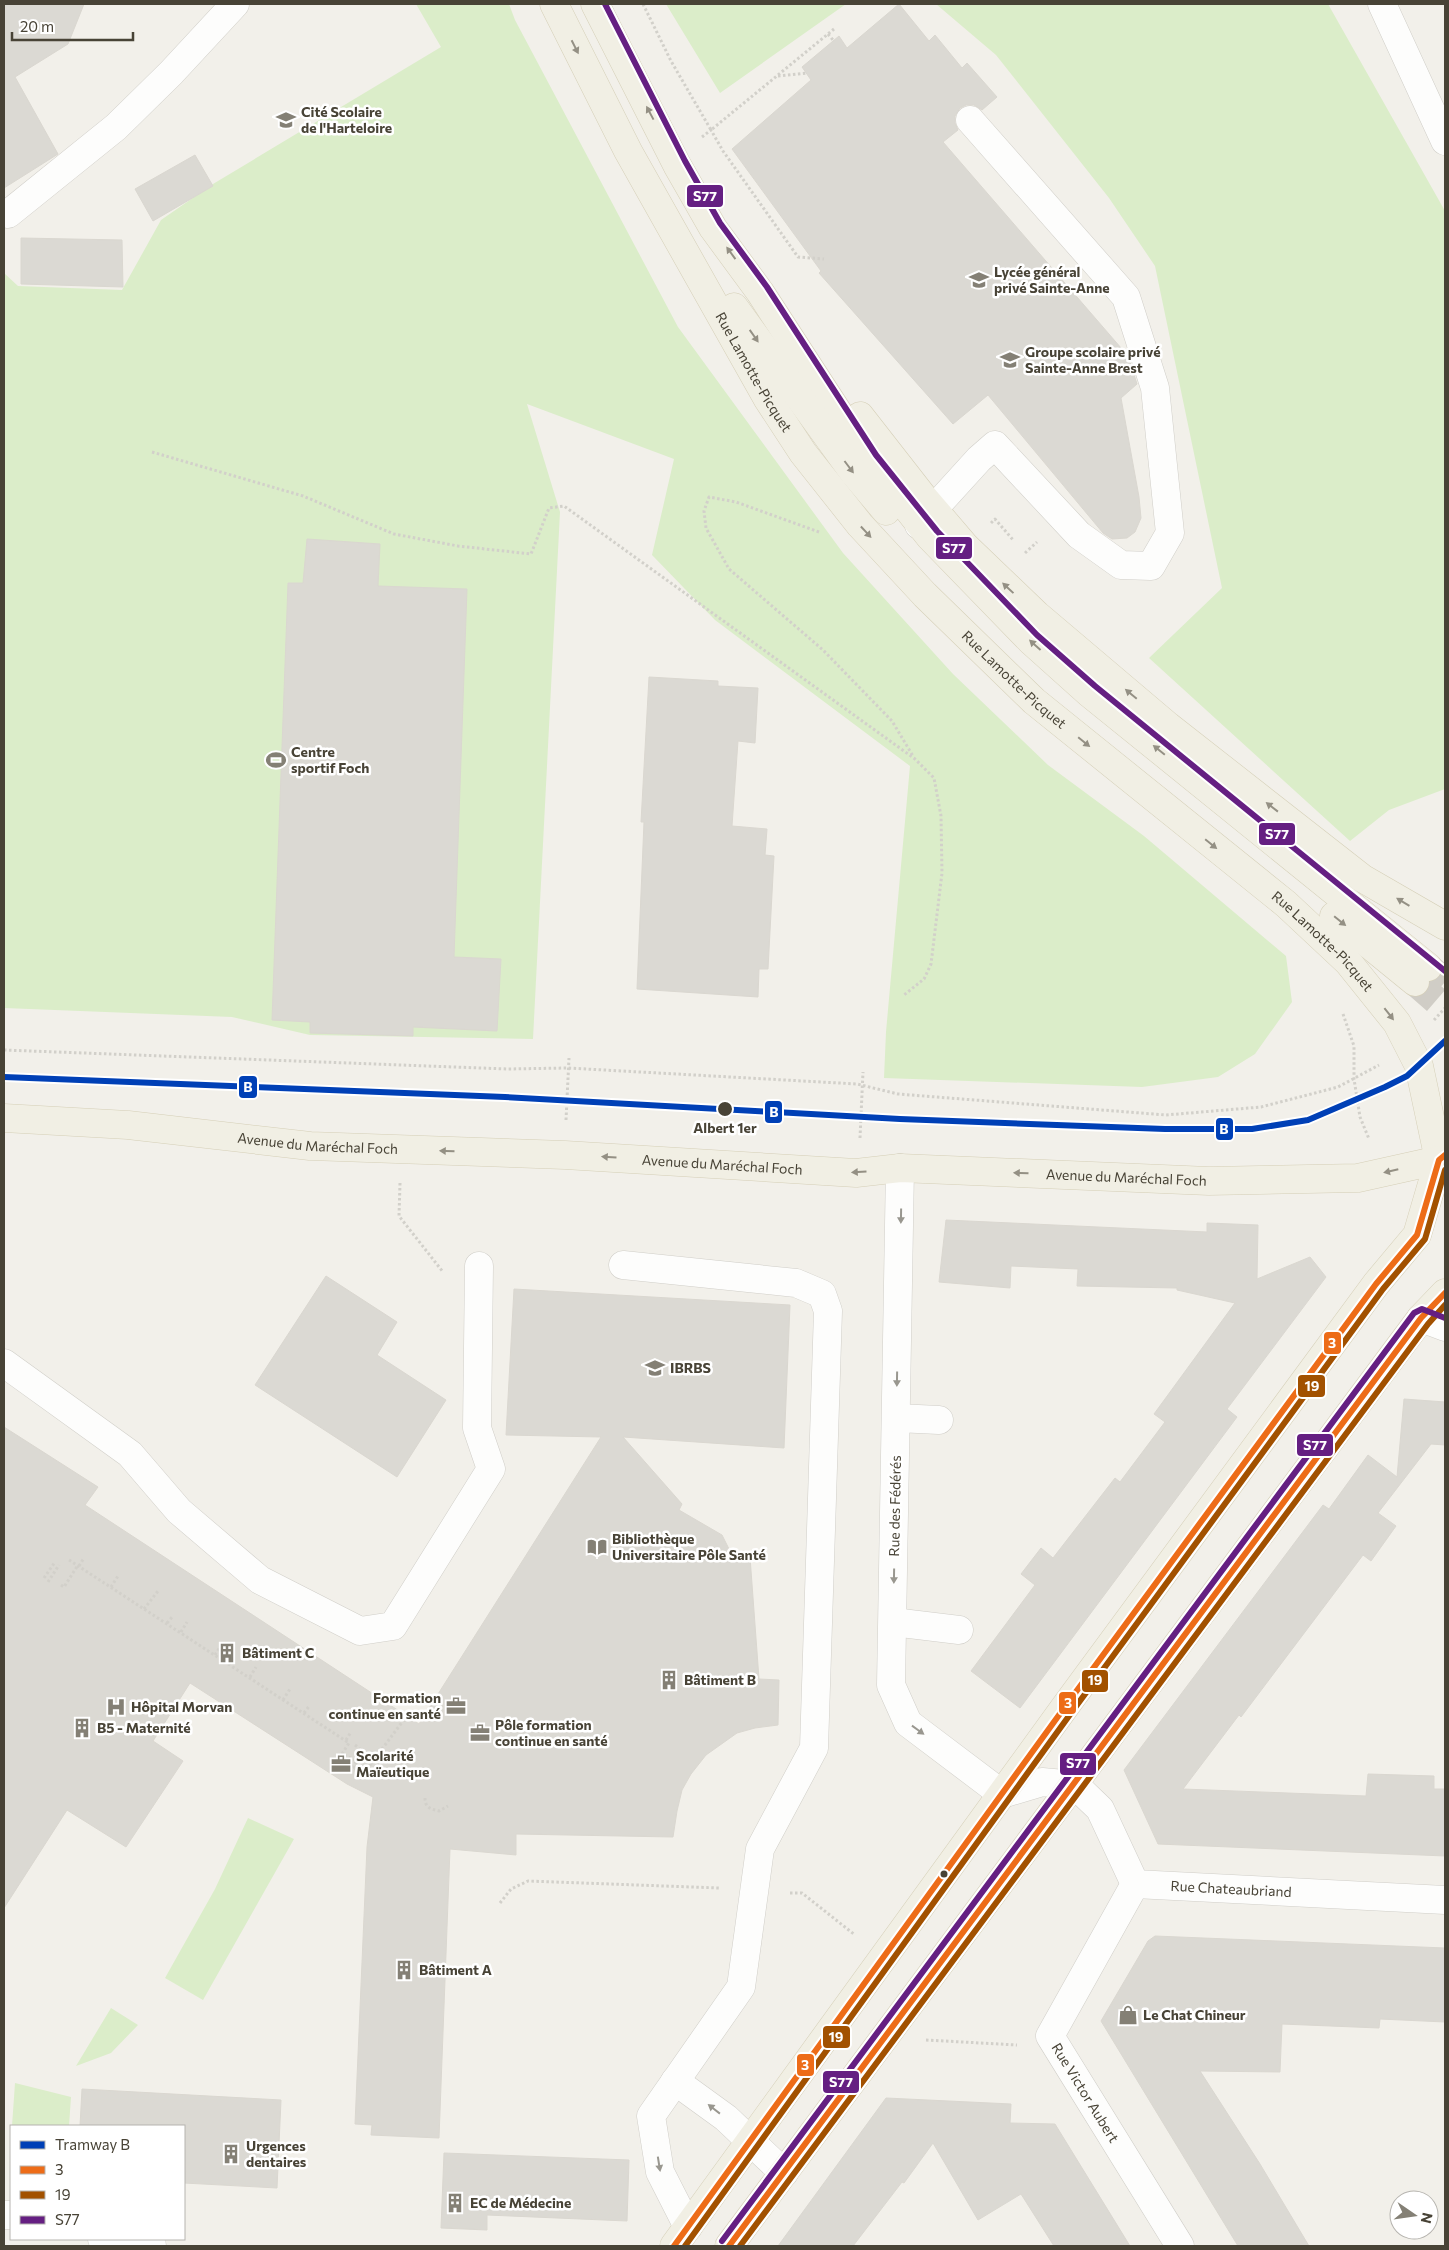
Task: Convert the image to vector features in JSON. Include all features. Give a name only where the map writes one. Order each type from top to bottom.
[{"type":"main road","name":"Rue Lamotte-Picquet","points":[[554,4],[628,151],[767,398],[803,453],[860,525],[925,595],[1034,701],[1286,904],[1348,962],[1373,991],[1396,1023],[1419,1066],[1443,1162]]},
{"type":"main road","name":"Rue Lamotte-Picquet","points":[[595,4],[677,166],[713,228],[760,292],[826,372],[927,517],[1031,642],[1422,975],[1091,718],[1002,640],[942,575],[854,473],[752,334],[628,151]]},
{"type":"main road","name":"Rue Lamotte-Picquet","points":[[927,517],[965,546],[1037,615],[1168,726],[1362,878],[1445,926]]},
{"type":"main road","name":"Avenue du Maréchal Foch","points":[[4,1118],[128,1125],[310,1146],[565,1155],[856,1173],[900,1168],[1209,1181],[1358,1178],[1443,1162]]},
{"type":"main road","points":[[681,2237],[1002,1794],[1364,1300],[1416,1235],[1443,1162]]},
{"type":"main road","points":[[729,2246],[1075,1785],[1140,1693],[1433,1322],[1445,1293]]},
{"type":"street","points":[[8,214],[116,127],[171,73],[235,4]]},
{"type":"street","points":[[1382,4],[1442,128]]},
{"type":"street","points":[[927,517],[979,459],[995,445],[1079,535],[1122,565],[1151,566],[1170,533],[1155,388],[1126,297],[970,120]]},
{"type":"street","name":"Rue des Fédérés","points":[[900,1168],[891,1685],[908,1723],[1002,1794]]},
{"type":"street","points":[[623,1265],[796,1283],[822,1294],[828,1311],[814,1748],[760,1849],[741,1987],[652,2116],[660,2172],[681,2237]]},
{"type":"street","points":[[4,1363],[130,1454],[179,1511],[260,1580],[360,1631],[393,1626],[492,1469],[477,1428],[479,1266]]},
{"type":"street","points":[[897,1418],[939,1420]]},
{"type":"street","points":[[893,1622],[959,1630]]},
{"type":"street","points":[[1002,1794],[1042,1782],[1075,1785],[1100,1809],[1135,1884]]},
{"type":"street","name":"Rue Chateaubriand","points":[[1135,1884],[1445,1900]]},
{"type":"street","name":"Rue Victor Aubert","points":[[1135,1884],[1050,2036],[1180,2246]]},
{"type":"street","points":[[675,2081],[710,2106],[751,2140],[784,2173]]},
{"type":"street","points":[[129,2246],[152,2246]]},
{"type":"path","points":[[643,4],[671,61],[723,152],[798,257],[824,259]]},
{"type":"path","points":[[711,130],[834,28]]},
{"type":"path","points":[[828,34],[833,40]]},
{"type":"path","points":[[777,76],[807,73]]},
{"type":"path","points":[[152,452],[303,496],[394,534],[506,553],[531,554],[549,508],[564,506],[915,759],[934,778],[940,816],[942,873],[931,964],[924,979],[904,996]]},
{"type":"path","points":[[820,532],[736,502],[709,497],[704,511],[706,528],[729,569],[823,650],[844,671],[892,721],[915,759]]},
{"type":"path","points":[[965,546],[995,519],[1025,553],[1063,518]]},
{"type":"path","points":[[1435,1019],[1445,1008]]},
{"type":"path","points":[[1354,1046],[1354,1079]]},
{"type":"path","points":[[4,1050],[497,1068],[568,1068],[847,1083],[898,1094],[1166,1115],[1261,1107],[1338,1087],[1381,1064]]},
{"type":"path","points":[[400,1180],[399,1216],[446,1276]]},
{"type":"path","points":[[74,1556],[70,1560],[78,1566],[248,1676]]},
{"type":"path","points":[[78,1566],[64,1587],[62,1585],[66,1587],[84,1558]]},
{"type":"path","points":[[44,1578],[55,1562]]},
{"type":"path","points":[[48,1582],[59,1565]]},
{"type":"path","points":[[84,1576],[87,1571]]},
{"type":"path","points":[[108,1592],[118,1576]]},
{"type":"path","points":[[111,1587],[269,1690],[328,1732],[351,1743],[342,1759],[359,1771]]},
{"type":"path","points":[[146,1610],[158,1591]]},
{"type":"path","points":[[118,1597],[121,1593]]},
{"type":"path","points":[[144,1615],[149,1605]]},
{"type":"path","points":[[152,1620],[155,1615]]},
{"type":"path","points":[[166,1629],[173,1616]]},
{"type":"path","points":[[181,1632],[187,1622]]},
{"type":"path","points":[[173,1634],[176,1630]]},
{"type":"path","points":[[186,1642],[189,1638]]},
{"type":"path","points":[[211,1658],[222,1644]]},
{"type":"path","points":[[222,1666],[225,1661]]},
{"type":"path","points":[[230,1671],[233,1666]]},
{"type":"path","points":[[245,1681],[255,1667]]},
{"type":"path","points":[[267,1695],[269,1690]]},
{"type":"path","points":[[277,1701],[282,1699],[290,1690]]},
{"type":"path","points":[[282,1699],[295,1710],[304,1713],[349,1743],[342,1754],[357,1761],[352,1767],[364,1773],[406,1717]]},
{"type":"path","points":[[304,1713],[310,1705]]},
{"type":"path","points":[[316,1723],[319,1715]]},
{"type":"path","points":[[342,1738],[345,1732]]},
{"type":"path","points":[[337,1740],[351,1732]]},
{"type":"path","points":[[355,1745],[364,1752]]},
{"type":"path","points":[[424,1798],[425,1803],[430,1809],[439,1811],[448,1806]]},
{"type":"path","points":[[500,1903],[511,1889],[528,1881],[802,1893],[858,1936]]},
{"type":"path","points":[[929,2040],[1023,2045]]},
{"type":"green space","points":[[416,4],[509,4],[515,20],[678,327],[843,553],[953,674],[1048,765],[1144,836],[1286,956],[1292,1002],[1255,1054],[1218,1077],[1142,1087],[884,1078],[886,1032],[910,766],[715,620],[652,555],[674,459],[527,404],[560,512],[533,1039],[310,1035],[232,1017],[4,1008],[4,273],[18,286],[122,290],[161,220],[213,184],[441,47]]},
{"type":"green space","points":[[666,4],[846,4],[720,93]]},
{"type":"green space","points":[[936,4],[1328,4],[1445,211],[1445,789],[1389,810],[1350,841],[1149,658],[1222,588],[1155,266],[1109,198],[996,55]]},
{"type":"green space","points":[[248,1818],[294,1839],[203,2000],[165,1978],[215,1889]]},
{"type":"green space","points":[[111,2008],[138,2025],[111,2053],[76,2066]]},
{"type":"green space","points":[[15,2083],[71,2097],[69,2125],[12,2125]]},
{"type":"building","points":[[4,4],[84,4],[68,44],[15,77],[58,154],[4,188]]},
{"type":"building","points":[[899,4],[929,41],[935,35],[962,68],[967,63],[997,97],[982,110],[974,105],[966,105],[960,108],[955,116],[958,130],[943,142],[1128,356],[1137,384],[1121,398],[1141,518],[1135,532],[1127,538],[1112,539],[1103,533],[988,395],[953,424],[819,273],[821,271],[732,149],[811,80],[802,67],[839,36],[847,48]]},
{"type":"building","points":[[195,155],[213,186],[153,221],[135,189]]},
{"type":"building","points":[[21,238],[122,240],[123,287],[21,284]]},
{"type":"building","points":[[307,539],[380,544],[378,586],[467,589],[454,957],[501,959],[497,1031],[413,1027],[413,1036],[310,1033],[310,1022],[272,1020],[288,583],[303,583]]},
{"type":"building","points":[[649,677],[718,681],[718,686],[758,688],[755,743],[738,741],[732,826],[767,829],[765,855],[774,856],[768,969],[759,969],[758,997],[637,989],[644,822],[641,822]]},
{"type":"building","points":[[946,1220],[1207,1232],[1207,1223],[1258,1225],[1257,1279],[1310,1257],[1326,1277],[1227,1409],[1237,1417],[1020,1708],[971,1671],[1035,1585],[1021,1574],[1041,1548],[1053,1558],[1115,1478],[1120,1482],[1165,1422],[1154,1414],[1235,1303],[1177,1290],[1177,1288],[1077,1286],[1078,1269],[1011,1266],[1010,1288],[939,1282]]},
{"type":"building","points":[[326,1276],[397,1322],[377,1355],[446,1400],[397,1477],[255,1385]]},
{"type":"building","points":[[514,1289],[790,1305],[784,1448],[623,1437],[682,1504],[679,1510],[722,1535],[733,1557],[750,1557],[759,1679],[779,1680],[778,1725],[737,1733],[706,1755],[691,1774],[682,1790],[673,1837],[516,1834],[516,1855],[450,1849],[439,2138],[371,2135],[372,2125],[355,2124],[367,1847],[373,1797],[347,1784],[190,1683],[153,1741],[183,1761],[126,1847],[67,1810],[4,1908],[4,1427],[98,1487],[85,1505],[419,1724],[601,1437],[506,1435]]},
{"type":"building","points":[[1404,1399],[1445,1402],[1445,1445],[1431,1444],[1378,1513],[1396,1526],[1371,1561],[1363,1555],[1241,1717],[1239,1715],[1183,1789],[1366,1796],[1368,1774],[1434,1776],[1434,1789],[1445,1789],[1445,1856],[1158,1844],[1124,1770],[1323,1505],[1329,1509],[1368,1455],[1397,1477]]},
{"type":"building","points":[[1155,1936],[1445,1948],[1445,2022],[1380,2019],[1379,2028],[1282,2024],[1280,2072],[1200,2071],[1260,2164],[1309,2246],[1238,2246],[1101,2021],[1148,1941]]},
{"type":"building","name":"Urgences dentaires","points":[[82,2089],[281,2100],[277,2188],[185,2183],[185,2125],[80,2125]]},
{"type":"building","points":[[886,2098],[1011,2104],[1010,2123],[1055,2124],[1130,2246],[1054,2246],[1021,2194],[978,2220],[933,2143],[904,2183],[902,2182],[853,2246],[778,2246]]},
{"type":"building","points":[[444,2153],[629,2160],[627,2221],[487,2215],[487,2230],[441,2228]]},
{"type":"tunnel","points":[[1428,967],[1445,982]]},
{"type":"tunnel","points":[[1415,982],[1445,1008]]},
{"type":"tram line","name":"B","points":[[4,1077],[505,1097],[900,1119],[1165,1129],[1252,1129],[1308,1120],[1385,1087],[1407,1076],[1445,1041]]},
{"type":"transit line","name":"S77","points":[[605,4],[685,161],[720,223],[767,287],[876,455],[937,531],[1037,635],[1095,686],[1445,971]]},
{"type":"transit line","name":"3","points":[[674,2246],[1067,1704],[1376,1284],[1417,1235],[1439,1160],[1445,1155]]},
{"type":"transit line","name":"19","points":[[685,2246],[1074,1709],[1383,1289],[1425,1239],[1445,1170]]},
{"type":"transit line","name":"3","points":[[729,2246],[1421,1318],[1445,1293]]},
{"type":"transit line","name":"19","points":[[740,2246],[1428,1324],[1445,1305]]},
{"type":"transit line","name":"S77","points":[[722,2241],[1414,1313],[1422,1309],[1445,1318]]},
{"type":"place","name":"Cité Scolaire de l'Harteloire","points":[[286,120]]},
{"type":"place","name":"Lycée général privé Sainte-Anne","points":[[979,280]]},
{"type":"place","name":"Groupe scolaire privé Sainte-Anne Brest","points":[[1010,360]]},
{"type":"place","name":"Centre sportif Foch","points":[[276,760]]},
{"type":"place","name":"Albert 1er","points":[[725,1109]]},
{"type":"place","name":"IBRBS","points":[[655,1368]]},
{"type":"place","name":"Bibliothèque Universitaire Pôle Santé","points":[[597,1547]]},
{"type":"place","name":"Bâtiment C","points":[[227,1653]]},
{"type":"place","name":"Bâtiment B","points":[[669,1680]]},
{"type":"place","name":"Formation continue en santé","points":[[456,1706]]},
{"type":"place","name":"Hôpital Morvan","points":[[116,1707]]},
{"type":"place","name":"B5 - Maternité","points":[[82,1728]]},
{"type":"place","name":"Pôle formation continue en santé","points":[[480,1733]]},
{"type":"place","name":"Scolarité Maïeutique","points":[[341,1764]]},
{"type":"place","name":"Bâtiment A","points":[[404,1970]]},
{"type":"place","name":"Le Chat Chineur","points":[[1128,2015]]},
{"type":"place","name":"Urgences dentaires","points":[[231,2154]]},
{"type":"place","name":"EC de Médecine","points":[[455,2203]]}]
